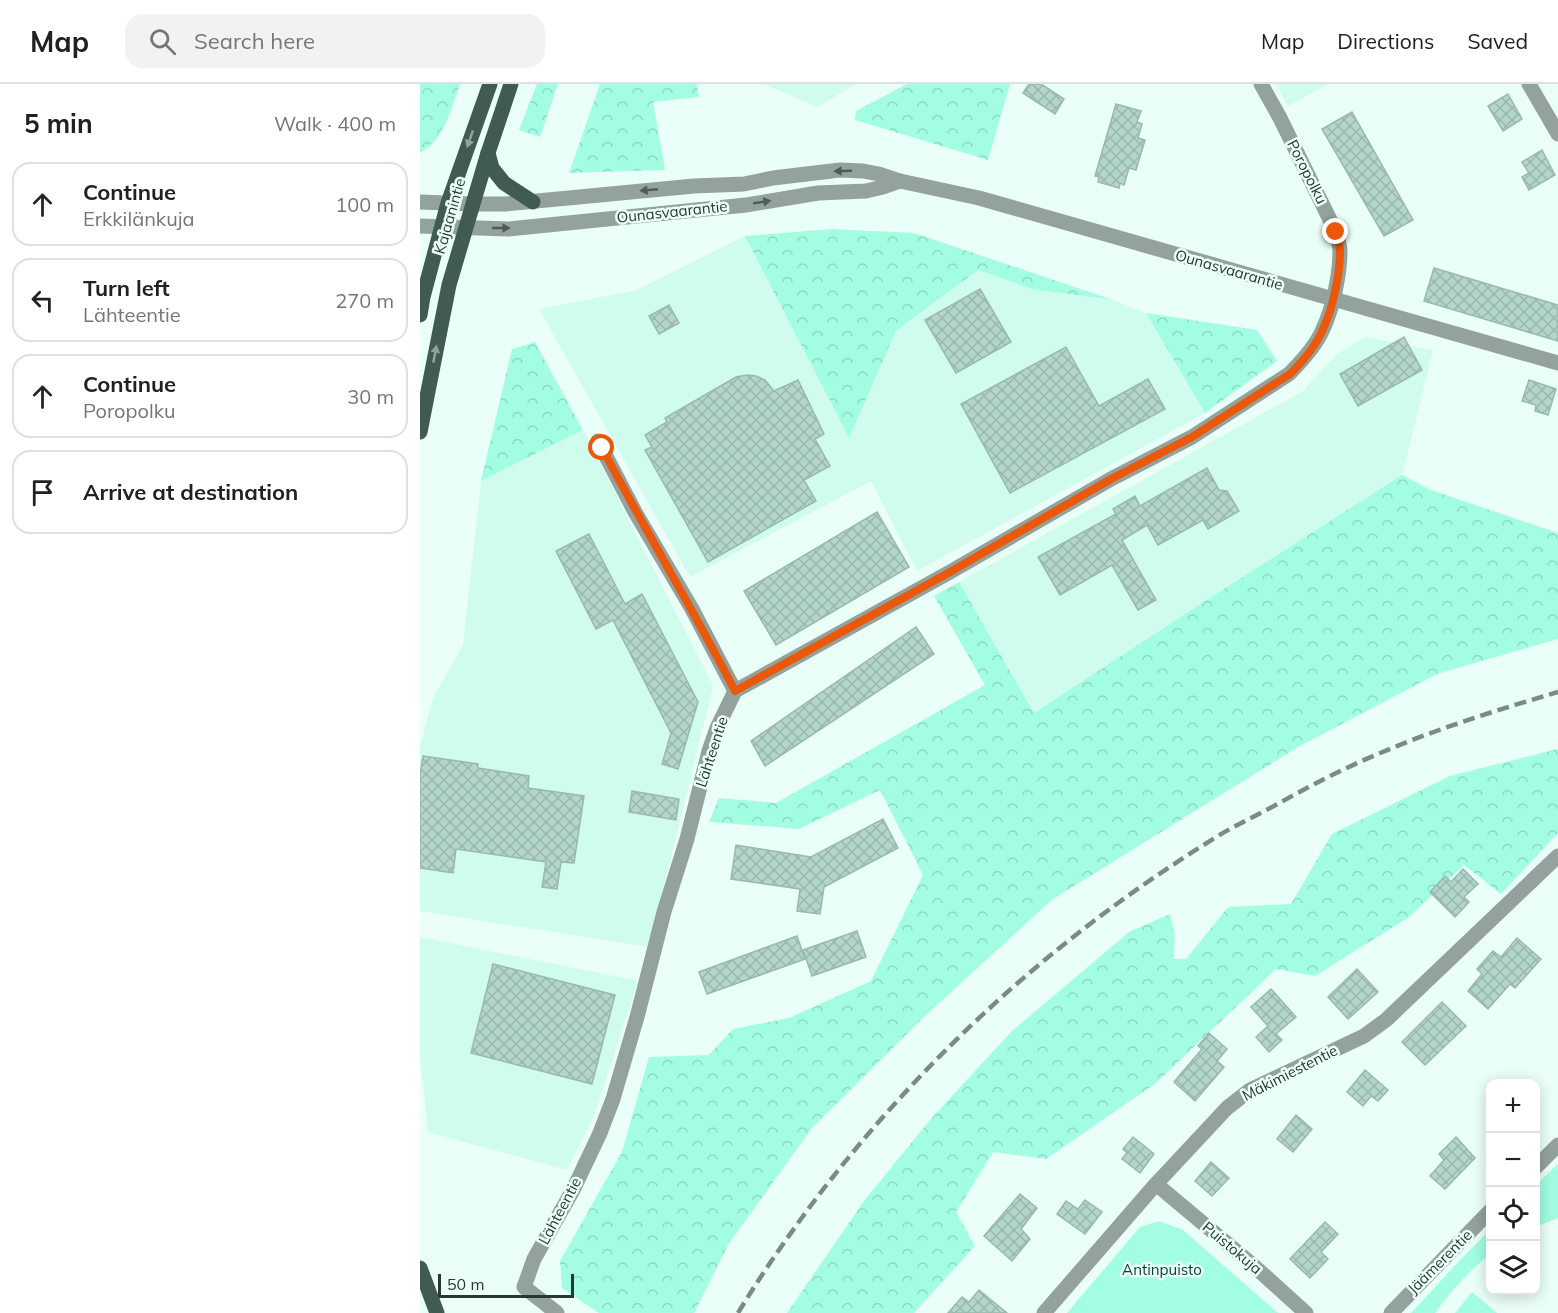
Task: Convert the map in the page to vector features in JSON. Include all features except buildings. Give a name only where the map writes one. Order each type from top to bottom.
[{"type":"main road","name":"Kajaanintie","points":[[420,315],[422,290],[448,203],[490,84]]},
{"type":"main road","name":"Kajaanintie","points":[[420,432],[449,285],[472,204],[511,84]]},
{"type":"main road","points":[[488,153],[492,168],[504,183],[533,202]]},
{"type":"main road","points":[[420,1268],[437,1313]]},
{"type":"street","name":"Poropolku","points":[[1261,84],[1336,232],[1340,249],[1332,299]]},
{"type":"street","points":[[1529,84],[1558,134]]},
{"type":"street","name":"Ounasvaarantie","points":[[420,202],[472,204],[533,202],[694,186],[744,184],[840,170],[871,172],[900,181],[979,198],[1558,363]]},
{"type":"street","name":"Ounasvaarantie","points":[[420,226],[508,229],[746,205],[818,193],[866,191],[900,181]]},
{"type":"street","points":[[598,441],[635,513],[702,628],[735,691],[1111,479],[1192,437],[1290,374],[1314,345],[1323,330],[1332,299]]},
{"type":"street","name":"Lähteentie","points":[[556,1313],[524,1287],[526,1279],[534,1259],[573,1190],[613,1099],[664,912],[687,839],[709,751],[717,728],[735,691]]},
{"type":"street","name":"Mäkimiestentie","points":[[1044,1313],[1156,1184],[1227,1108],[1250,1090],[1364,1036],[1386,1020],[1558,856]]},
{"type":"street","points":[[1540,1163],[1558,1145]]},
{"type":"street","name":"Puistokuja","points":[[1156,1184],[1306,1313]]},
{"type":"street","name":"Jäämerentie","points":[[1391,1313],[1486,1216]]},
{"type":"shaded area","points":[[764,84],[856,84],[818,107]]},
{"type":"shaded area","points":[[1276,84],[1328,84],[1288,106]]},
{"type":"shaded area","points":[[745,236],[849,437],[896,331],[978,270],[1032,289],[1113,300],[1146,313],[1205,413],[917,571],[871,481],[690,577],[539,309],[637,290]]},
{"type":"shaded area","points":[[1365,337],[1433,350],[1402,475],[1034,713],[959,582],[1303,391],[1337,354]]},
{"type":"shaded area","points":[[583,430],[713,686],[649,947],[420,911],[420,747],[433,698],[463,645],[481,481]]},
{"type":"shaded area","points":[[420,937],[638,981],[594,1116],[567,1170],[428,1132],[420,1056]]},
{"type":"green space","points":[[420,84],[460,84],[441,132],[429,147],[420,153]]},
{"type":"green space","points":[[537,84],[558,84],[540,137],[519,130]]},
{"type":"green space","points":[[600,84],[697,84],[699,97],[653,102],[665,170],[569,173]]},
{"type":"green space","points":[[907,84],[1010,84],[988,160],[855,120],[856,111]]},
{"type":"green space","points":[[832,229],[914,233],[1113,300],[1032,289],[978,270],[896,331],[849,438],[745,236]]},
{"type":"green space","points":[[1146,313],[1257,330],[1277,361],[1205,413]]},
{"type":"green space","points":[[535,342],[583,430],[481,481],[512,349]]},
{"type":"green space","points":[[1402,475],[1431,490],[1558,533],[1558,639],[1437,674],[1298,747],[1053,899],[926,1015],[812,1128],[728,1245],[694,1313],[599,1313],[562,1288],[560,1261],[622,1152],[649,1057],[709,1055],[733,1029],[789,1018],[871,981],[923,875],[880,790],[799,829],[709,822],[719,798],[776,803],[985,685],[934,596],[959,582],[1034,713]]},
{"type":"green space","points":[[1558,749],[1558,833],[1501,894],[1464,865],[1409,917],[1315,976],[1276,969],[1156,1083],[1046,1159],[993,1152],[956,1212],[975,1246],[914,1313],[787,1313],[864,1201],[929,1121],[1011,1032],[1129,932],[1170,914],[1175,936],[1173,959],[1186,959],[1228,907],[1291,904],[1332,834],[1450,776]]},
{"type":"green space","points":[[1558,1164],[1558,1218],[1540,1225],[1540,1187],[1540,1181]]},
{"type":"green space","name":"Antinpuisto","points":[[1159,1221],[1183,1230],[1278,1313],[1067,1313],[1140,1227]]},
{"type":"green space","points":[[1486,1234],[1486,1258],[1461,1282],[1435,1313],[1411,1313]]},
{"type":"green space","points":[[1472,1292],[1497,1313],[1455,1313]]},
{"type":"railway","points":[[738,1313],[806,1212],[895,1103],[994,1004],[1102,915],[1159,874],[1218,836],[1338,772],[1444,728],[1558,692]]},
{"type":"route","points":[[602,448],[635,513],[692,609],[735,691],[950,572],[1111,479],[1192,437],[1290,374],[1314,345],[1329,313],[1338,272],[1340,249],[1336,232]]}]
